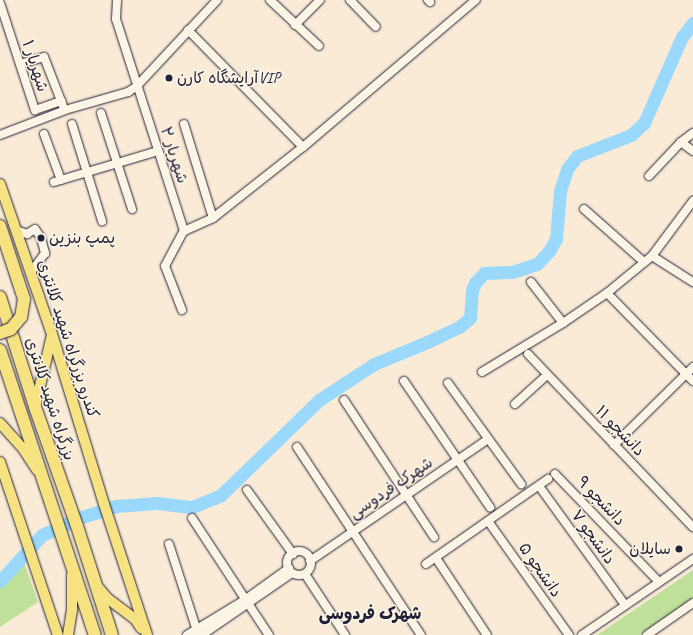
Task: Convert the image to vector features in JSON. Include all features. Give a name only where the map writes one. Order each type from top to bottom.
[{"type":"highway","points":[[0,226],[24,299],[21,317],[11,328],[0,333]]},
{"type":"highway","name":"بزرگراه شهید کلانتری","points":[[0,297],[35,407],[96,584]]},
{"type":"highway","name":"بزرگراه شهید کلانتری","points":[[0,350],[72,565]]},
{"type":"highway","points":[[72,565],[95,635]]},
{"type":"highway","points":[[96,584],[112,635]]},
{"type":"main road","name":"کندرو بزرگراه شهید کلانتری","points":[[0,184],[52,334],[104,504],[147,635]]},
{"type":"main road","points":[[35,407],[52,334]]},
{"type":"main road","points":[[0,424],[24,450],[44,481]]},
{"type":"main road","points":[[0,462],[58,635]]},
{"type":"main road","points":[[68,635],[72,610],[72,565]]},
{"type":"main road","points":[[96,584],[107,598],[135,619],[147,635]]},
{"type":"street","name":"۲ شهریار","points":[[117,0],[116,19],[136,87],[184,231]]},
{"type":"street","points":[[0,135],[65,110],[128,92],[136,87],[188,30],[218,0]]},
{"type":"street","points":[[270,0],[319,46]]},
{"type":"street","points":[[295,25],[320,0]]},
{"type":"street","points":[[350,0],[376,27]]},
{"type":"street","points":[[182,310],[165,266],[184,231],[213,218],[303,147],[476,0]]},
{"type":"street","name":"۱ شهریار","points":[[0,3],[35,110],[62,101]]},
{"type":"street","points":[[188,30],[303,147]]},
{"type":"street","points":[[20,64],[44,57],[65,110]]},
{"type":"street","points":[[101,113],[132,209]]},
{"type":"street","points":[[72,124],[102,221]]},
{"type":"street","points":[[184,124],[213,218]]},
{"type":"street","points":[[649,176],[680,142],[693,133]]},
{"type":"street","points":[[44,134],[58,181],[158,151]]},
{"type":"street","points":[[680,142],[693,152]]},
{"type":"street","points":[[482,372],[563,323],[607,293],[652,256],[693,201]]},
{"type":"street","points":[[584,209],[644,262]]},
{"type":"street","points":[[16,230],[27,234],[35,229],[41,238],[45,254],[31,272]]},
{"type":"street","points":[[652,256],[693,282]]},
{"type":"street","points":[[531,282],[563,323]]},
{"type":"street","points":[[607,293],[693,381]]},
{"type":"street","name":"دانشجو ۱۱","points":[[528,354],[693,527]]},
{"type":"street","points":[[614,445],[693,367]]},
{"type":"street","points":[[515,404],[547,375]]},
{"type":"street","points":[[404,381],[490,506]]},
{"type":"street","points":[[448,383],[521,484]]},
{"type":"street","points":[[344,400],[434,536]]},
{"type":"street","name":"شهرک فردوسی","points":[[310,559],[487,437]]},
{"type":"street","points":[[297,447],[421,635]]},
{"type":"street","name":"دانشجو ۹","points":[[555,474],[659,582]]},
{"type":"street","points":[[426,564],[548,479]]},
{"type":"street","name":"دانشجو ۷","points":[[539,486],[625,605]]},
{"type":"street","points":[[247,490],[293,554]]},
{"type":"street","points":[[192,518],[270,635]]},
{"type":"street","name":"دانشجو ۵","points":[[488,521],[569,635]]},
{"type":"street","points":[[169,544],[199,633]]},
{"type":"street","points":[[304,553],[310,559],[309,570],[304,574],[298,575],[291,571],[288,560],[293,554],[304,553]]},
{"type":"street","points":[[436,558],[487,635]]},
{"type":"street","points":[[582,635],[693,559]]},
{"type":"street","points":[[187,635],[199,633],[291,571]]},
{"type":"street","points":[[304,574],[345,635]]},
{"type":"street","points":[[647,635],[693,603]]},
{"type":"green space","points":[[24,563],[38,602],[0,627],[0,588]]},
{"type":"green space","points":[[693,570],[693,598],[640,635],[597,635]]},
{"type":"waterway","points":[[0,581],[42,535],[79,518],[116,506],[157,503],[192,507],[221,495],[319,400],[374,364],[459,327],[470,318],[472,290],[475,283],[484,273],[512,272],[537,264],[549,251],[556,239],[560,191],[567,169],[577,156],[631,135],[644,123],[682,37],[693,23]]},
{"type":"place","name":"آرایشگاه کارنVIP","points":[[169,78]]},
{"type":"place","name":"پمپ بنزین","points":[[41,238]]},
{"type":"place","name":"سایلان","points":[[679,549]]},
{"type":"district","name":"شهرک فردوسی","points":[[370,614]]}]
